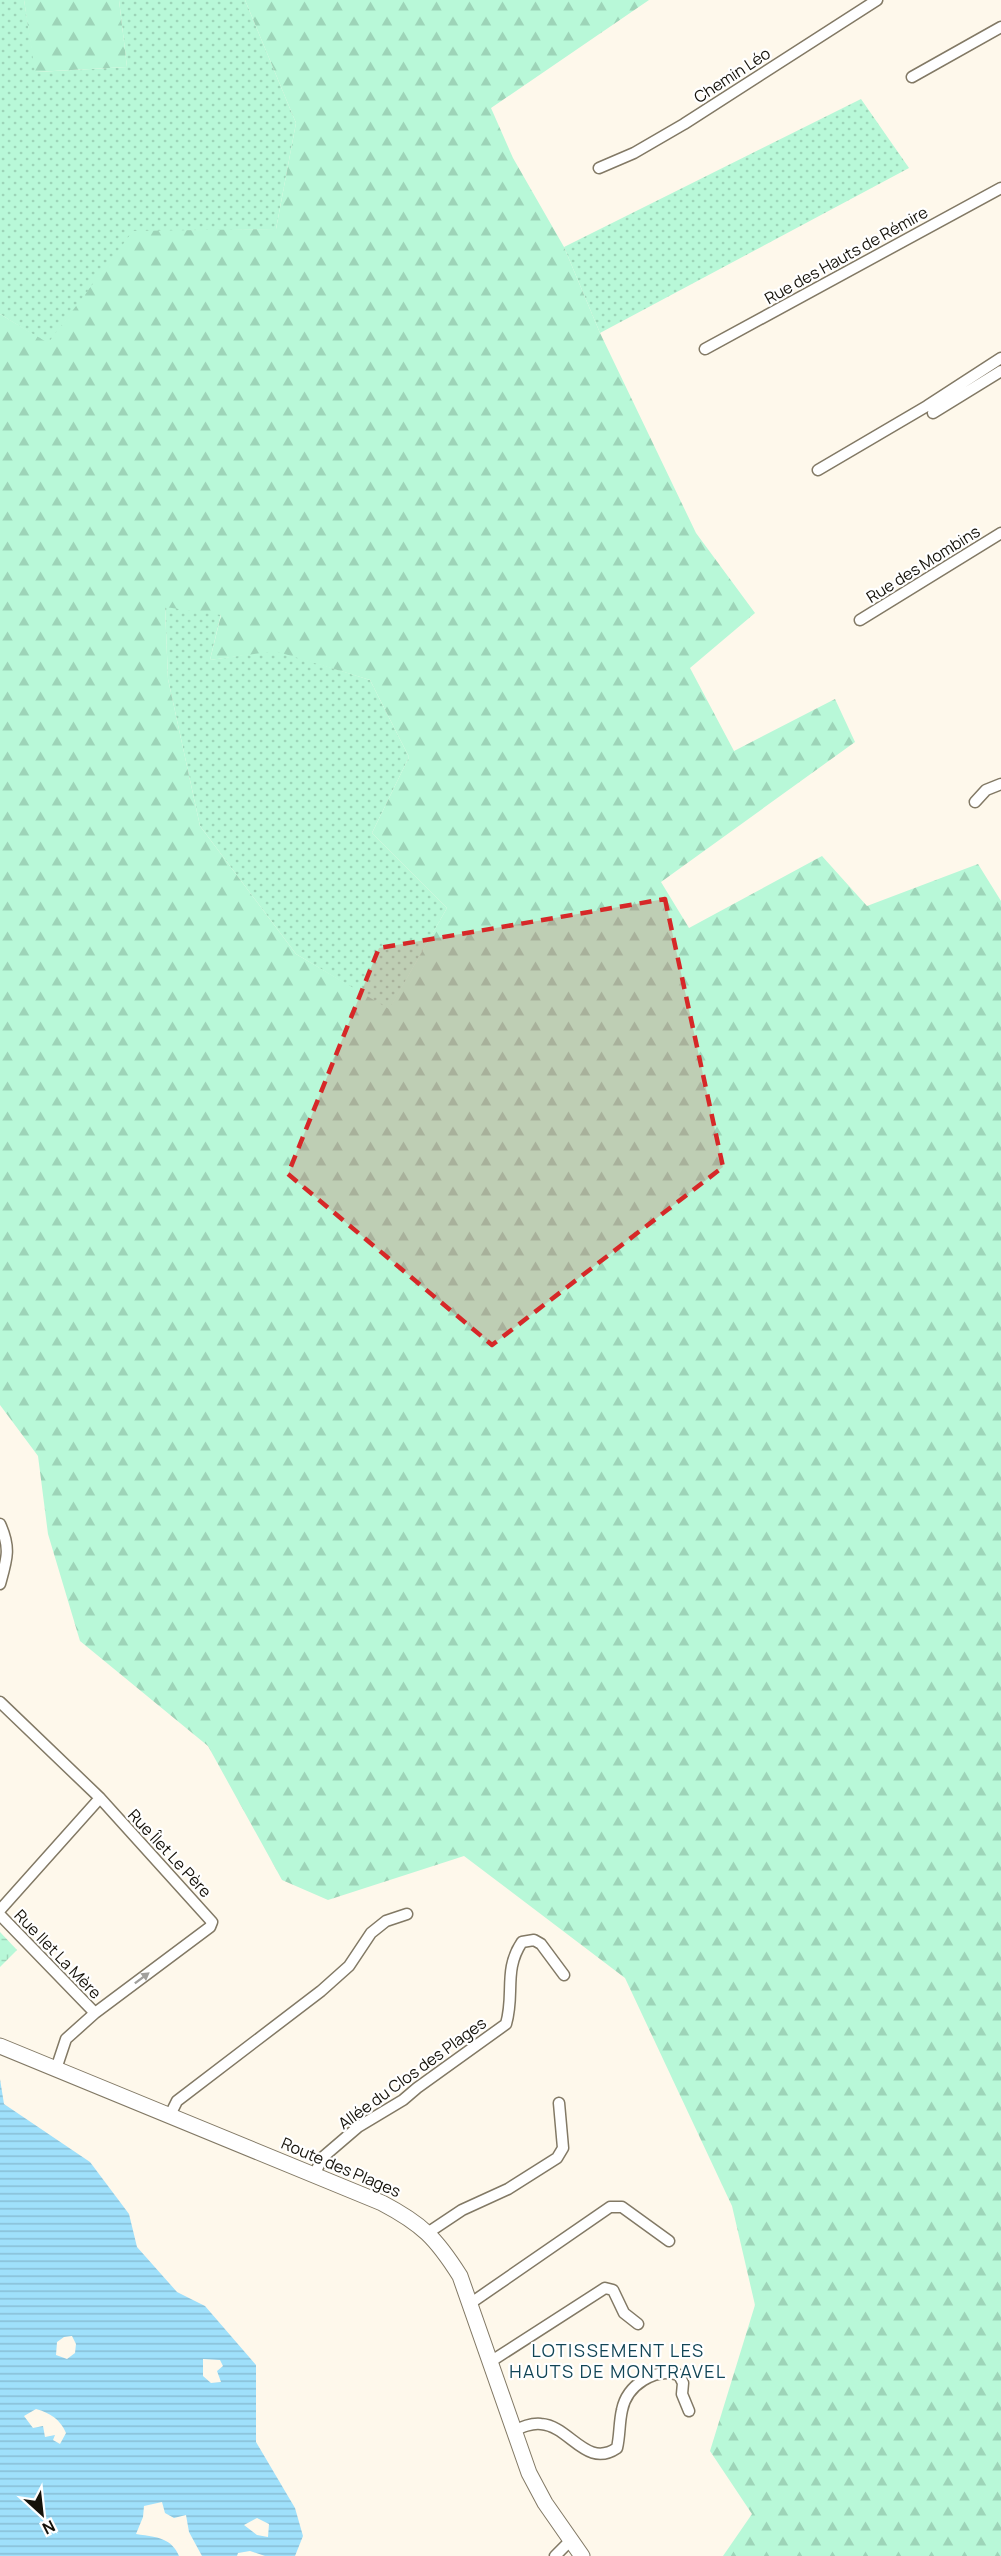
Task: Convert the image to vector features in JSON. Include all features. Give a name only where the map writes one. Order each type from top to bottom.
[{"type":"street","name":"Chemin Léo","points":[[599,168],[634,153],[684,124],[877,0]]},
{"type":"street","points":[[912,77],[1001,27]]},
{"type":"street","name":"Rue des Hauts de Rémire","points":[[705,349],[1001,188]]},
{"type":"street","points":[[818,470],[927,406],[1001,358]]},
{"type":"street","points":[[933,413],[1001,371]]},
{"type":"street","name":"Rue des Mombins","points":[[860,620],[1001,533]]},
{"type":"street","points":[[975,802],[986,790],[1001,784]]},
{"type":"street","points":[[0,1524],[6,1536],[9,1554],[0,1584]]},
{"type":"street","name":"Rue Îlet Le Père","points":[[0,1702],[100,1798],[212,1922],[210,1927],[95,2013],[66,2039],[56,2069]]},
{"type":"street","points":[[0,1910],[100,1798]]},
{"type":"street","points":[[170,2115],[177,2101],[328,1985],[349,1966],[371,1933],[386,1922],[407,1914]]},
{"type":"street","name":"Rue Ilet La Mère","points":[[0,1915],[95,2013]]},
{"type":"street","name":"Allée du Clos des Plages","points":[[314,2175],[323,2157],[358,2127],[403,2100],[506,2024],[510,2011],[509,1975],[512,1956],[522,1942],[534,1940],[541,1944],[564,1976]]},
{"type":"street","name":"Route des Plages","points":[[0,2046],[382,2203],[429,2232],[445,2251],[460,2276],[529,2473],[545,2503],[582,2556]]},
{"type":"street","points":[[429,2232],[462,2210],[508,2189],[557,2158],[563,2148],[559,2103]]},
{"type":"street","points":[[471,2303],[610,2206],[622,2207],[669,2241]]},
{"type":"street","points":[[489,2362],[605,2288],[613,2289],[624,2313],[638,2324]]},
{"type":"street","points":[[513,2431],[527,2425],[543,2424],[593,2454],[607,2454],[617,2448],[625,2398],[644,2379],[669,2372],[679,2375],[683,2382],[682,2394],[689,2411]]},
{"type":"street","points":[[555,2556],[570,2541]]},
{"type":"highlighted area","points":[[665,899],[723,1167],[492,1345],[288,1174],[379,948]]},
{"type":"green space","points":[[0,0],[24,0],[36,72],[127,67],[119,0],[245,0],[296,123],[276,229],[133,232],[48,344],[0,314]]},
{"type":"green space","points":[[24,0],[119,0],[127,67],[35,72]]},
{"type":"green space","points":[[245,0],[649,0],[491,108],[513,158],[564,247],[600,333],[696,533],[755,613],[690,668],[734,751],[835,699],[855,742],[661,882],[689,928],[822,856],[867,906],[978,864],[1001,901],[1001,2556],[723,2556],[752,2514],[710,2451],[755,2305],[732,2206],[625,1978],[464,1856],[328,1900],[282,1880],[208,1746],[80,1641],[48,1534],[38,1456],[0,1405],[0,314],[48,343],[133,231],[276,229],[296,123]],"holes":[[[165,607],[221,615],[210,660],[275,651],[370,680],[409,757],[372,833],[447,908],[389,1009],[296,954],[200,826],[168,679]]]},
{"type":"green space","points":[[861,99],[909,168],[600,333],[564,247]]},
{"type":"green space","points":[[165,606],[221,614],[210,660],[275,650],[370,680],[409,757],[372,833],[447,908],[389,1010],[296,954],[200,826],[168,679]]},
{"type":"green space","points":[[0,1932],[17,1950],[0,1967]]},
{"type":"water","points":[[0,2079],[4,2104],[90,2162],[129,2214],[137,2247],[177,2292],[205,2306],[256,2365],[256,2442],[295,2508],[303,2536],[295,2556],[265,2556],[250,2551],[238,2553],[237,2556],[202,2556],[189,2532],[186,2515],[174,2518],[165,2513],[162,2502],[144,2506],[143,2517],[136,2534],[167,2541],[179,2556],[0,2556]],"holes":[[[72,2336],[76,2344],[75,2353],[67,2359],[56,2355],[57,2342],[64,2337]],[[203,2359],[220,2360],[223,2366],[217,2371],[221,2382],[211,2383],[203,2376]],[[36,2409],[54,2417],[66,2433],[60,2444],[53,2440],[55,2435],[45,2437],[43,2426],[33,2428],[24,2416]],[[257,2518],[269,2524],[268,2537],[257,2535],[244,2525]]]},
{"type":"district","name":"LOTISSEMENT LES HAUTS DE MONTRAVEL","points":[[618,2361]]}]
